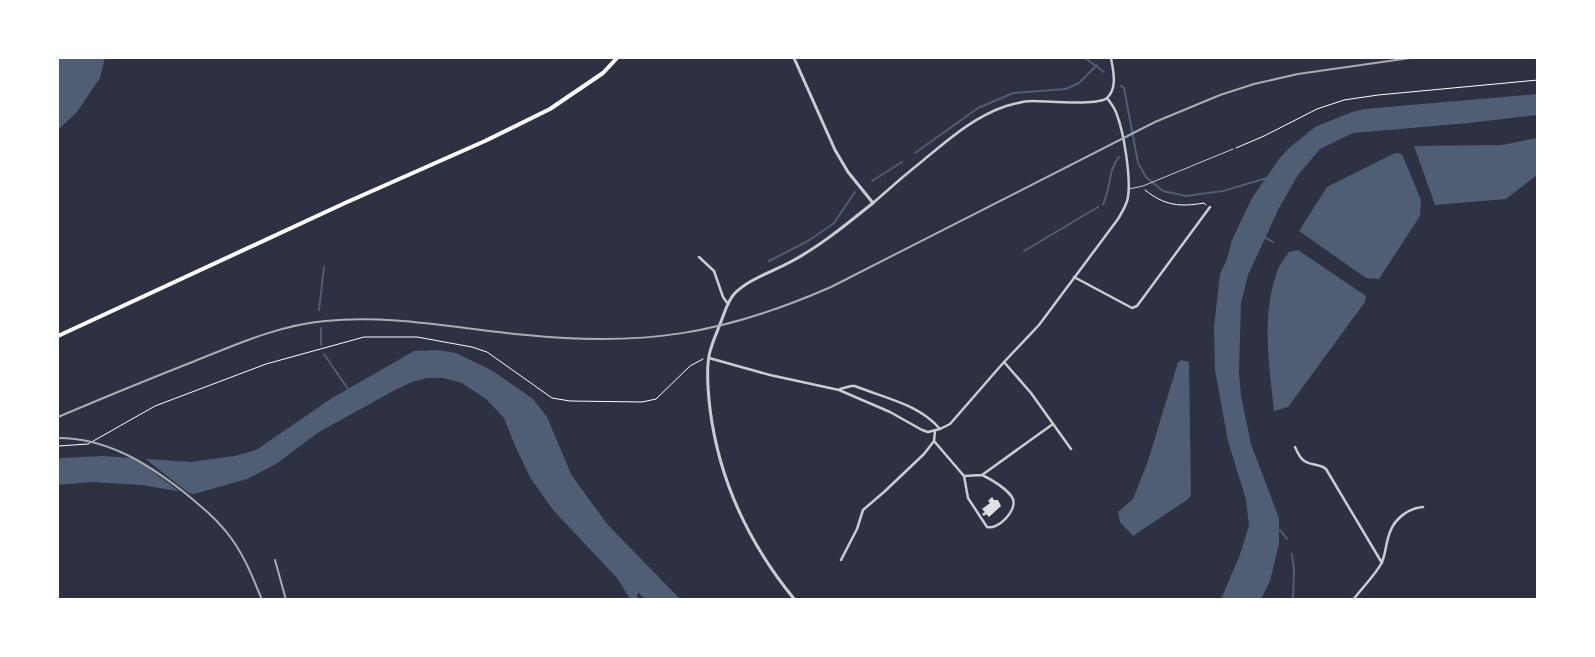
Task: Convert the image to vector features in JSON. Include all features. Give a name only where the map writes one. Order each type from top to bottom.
[{"type":"main road","points":[[58,336],[526,121],[550,109],[603,73],[617,58]]},
{"type":"street","points":[[794,58],[836,150],[848,172],[873,203]]},
{"type":"street","points":[[795,600],[774,572],[743,521],[726,480],[712,422],[707,373],[709,358],[712,343],[733,294],[828,239],[966,125],[1016,103],[1029,101],[1090,103],[1107,98],[1111,93],[1114,83],[1111,58]]},
{"type":"street","points":[[709,358],[753,371],[838,390],[890,412],[922,430],[934,431],[950,424],[1039,325],[1126,206],[1128,189],[1120,124],[1116,112],[1107,98]]},
{"type":"street","points":[[1074,277],[1132,308],[1137,306],[1210,207]]},
{"type":"street","points":[[699,256],[714,271],[723,297],[728,304]]},
{"type":"street","points":[[1004,362],[1031,393],[1071,450]]},
{"type":"street","points":[[838,390],[855,386],[888,398],[919,411],[940,429]]},
{"type":"street","points":[[982,476],[1053,424]]},
{"type":"street","points":[[841,560],[857,530],[863,510],[924,454],[934,441],[934,431]]},
{"type":"street","points":[[934,441],[964,476],[968,498],[987,527],[995,527],[1013,509],[1012,497],[992,480],[982,476],[964,476]]},
{"type":"street","points":[[1295,447],[1307,462],[1318,464],[1326,469],[1382,563]]},
{"type":"street","points":[[1353,600],[1382,563],[1390,530],[1396,521],[1403,514],[1423,507]]},
{"type":"lane","points":[[1128,189],[1142,186],[1233,149]]},
{"type":"path","points":[[1233,149],[1264,136],[1317,109],[1344,100],[1538,80]]},
{"type":"path","points":[[1142,186],[1154,197],[1165,203],[1180,205],[1204,203],[1210,207]]},
{"type":"path","points":[[58,446],[88,444],[155,406],[266,364],[364,337],[417,337],[472,346],[486,352],[552,398],[570,401],[642,402],[656,399],[690,366],[709,358]]},
{"type":"water","points":[[58,58],[105,58],[100,78],[77,112],[58,130]]},
{"type":"water","points":[[1537,94],[1537,115],[1353,133],[1320,149],[1298,175],[1279,208],[1248,275],[1241,303],[1239,372],[1241,396],[1251,444],[1279,518],[1279,544],[1270,581],[1261,599],[1221,599],[1239,557],[1249,526],[1246,500],[1228,441],[1215,370],[1214,327],[1220,274],[1227,259],[1232,240],[1252,198],[1288,149],[1315,127],[1352,112],[1364,109]]},
{"type":"water","points":[[1537,138],[1537,175],[1506,199],[1435,205],[1414,146],[1502,145]]},
{"type":"water","points":[[1395,153],[1402,154],[1421,200],[1420,216],[1379,279],[1366,278],[1299,231],[1327,187]]},
{"type":"water","points":[[1298,250],[1366,296],[1365,302],[1288,407],[1274,411],[1268,341],[1269,306],[1279,267],[1289,252]]},
{"type":"water","points":[[437,350],[456,353],[493,371],[533,399],[547,417],[571,474],[588,498],[608,525],[680,599],[645,599],[638,592],[637,596],[639,599],[630,599],[617,578],[554,511],[531,479],[504,418],[486,399],[462,383],[443,378],[427,378],[412,382],[319,432],[276,464],[247,479],[194,494],[142,485],[91,482],[58,485],[58,459],[63,458],[103,456],[191,462],[235,456],[256,450],[332,398],[414,351]]},
{"type":"water","points":[[1182,360],[1189,362],[1191,495],[1187,500],[1133,536],[1120,522],[1118,512],[1133,499],[1148,461],[1178,362]]},
{"type":"pier","points":[[125,455],[139,455],[144,458],[194,497],[184,495],[145,466]]},
{"type":"building","points":[[992,497],[994,500],[998,500],[1001,506],[989,517],[986,514],[984,516],[982,514],[985,512],[982,509],[990,503],[988,501]]},
{"type":"waterway","points":[[1085,58],[1104,72]]},
{"type":"waterway","points":[[915,153],[978,108],[1013,93],[1066,89],[1079,83],[1097,65]]},
{"type":"waterway","points":[[1121,86],[1124,88],[1138,163],[1146,177],[1163,191],[1186,196],[1223,191],[1267,178]]},
{"type":"waterway","points":[[1103,204],[1115,162],[1119,157]]},
{"type":"waterway","points":[[872,181],[902,162]]},
{"type":"waterway","points":[[769,261],[808,241],[834,223],[855,192]]},
{"type":"waterway","points":[[1024,251],[1098,207]]},
{"type":"waterway","points":[[1264,237],[1273,242]]},
{"type":"waterway","points":[[319,310],[324,267]]},
{"type":"waterway","points":[[321,328],[321,345]]},
{"type":"waterway","points":[[324,354],[348,389]]},
{"type":"waterway","points":[[1278,530],[1287,539]]},
{"type":"waterway","points":[[1292,554],[1294,570],[1293,600]]},
{"type":"railway","points":[[58,417],[243,342],[275,331],[308,323],[375,319],[526,335],[608,339],[682,333],[718,326],[755,316],[831,287],[1155,122],[1220,95],[1254,84],[1298,74],[1410,58]]},
{"type":"railway","points":[[58,438],[76,439],[110,447],[141,462],[185,493],[226,531],[245,560],[262,600]]},
{"type":"railway","points":[[275,560],[286,600]]}]
